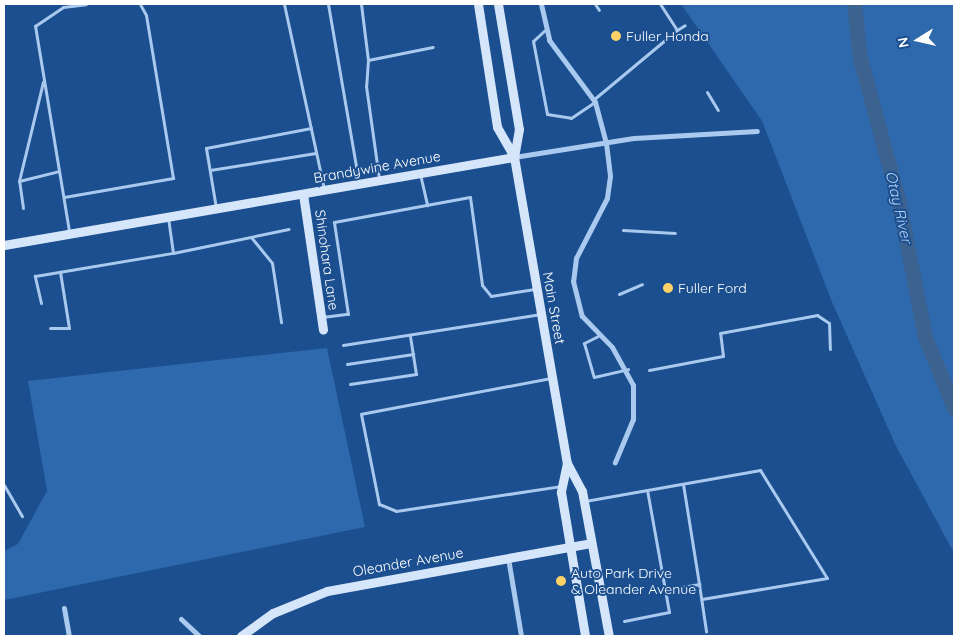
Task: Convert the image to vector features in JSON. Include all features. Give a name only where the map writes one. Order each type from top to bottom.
[{"type":"street","name":"Main Street","points":[[478,4],[497,127],[514,157]]},
{"type":"street","name":"Main Street","points":[[498,4],[519,129],[514,157],[536,288],[567,463],[584,502],[608,636]]},
{"type":"street","points":[[541,4],[545,30],[594,101],[606,143],[607,198],[576,258],[573,281],[582,316],[628,369],[635,397],[633,419],[615,462]]},
{"type":"street","name":"Brandywine Avenue","points":[[4,245],[514,157],[606,143],[757,131]]},
{"type":"street","name":"Shinohara Lane","points":[[303,194],[323,330]]},
{"type":"street","name":"Main Street","points":[[567,463],[562,486],[585,636]]},
{"type":"street","name":"Oleander Avenue","points":[[241,636],[273,613],[308,596],[591,543]]},
{"type":"street","points":[[508,558],[521,636]]},
{"type":"street","points":[[64,608],[69,636]]},
{"type":"street","points":[[182,619],[199,636]]},
{"type":"lane","points":[[70,234],[35,26],[64,7],[86,4]]},
{"type":"lane","points":[[64,197],[173,178],[146,15],[140,4]]},
{"type":"lane","points":[[284,4],[324,190]]},
{"type":"lane","points":[[328,4],[359,184]]},
{"type":"lane","points":[[360,4],[368,60],[366,86],[380,180]]},
{"type":"lane","points":[[595,4],[599,10]]},
{"type":"lane","points":[[660,4],[677,30]]},
{"type":"lane","points":[[545,30],[533,40],[547,114],[572,118],[677,30],[686,25]]},
{"type":"lane","points":[[368,60],[433,47]]},
{"type":"lane","points":[[23,208],[19,181],[44,79]]},
{"type":"lane","points":[[708,92],[718,110]]},
{"type":"lane","points":[[216,209],[206,148],[311,128]]},
{"type":"lane","points":[[210,170],[316,153]]},
{"type":"lane","points":[[19,181],[59,171]]},
{"type":"lane","points":[[420,173],[427,205]]},
{"type":"lane","points":[[321,318],[348,314],[334,222],[470,197],[482,285],[491,296],[536,288]]},
{"type":"lane","points":[[168,217],[173,253]]},
{"type":"lane","points":[[41,302],[35,276],[173,253],[289,229]]},
{"type":"lane","points":[[622,230],[675,233]]},
{"type":"lane","points":[[251,237],[272,263],[281,322]]},
{"type":"lane","points":[[50,328],[69,328],[60,272]]},
{"type":"lane","points":[[619,294],[642,284]]},
{"type":"lane","points":[[343,345],[541,314]]},
{"type":"lane","points":[[649,370],[723,356],[720,333],[817,316],[829,323],[830,349]]},
{"type":"lane","points":[[350,384],[416,374],[410,334]]},
{"type":"lane","points":[[598,336],[584,343],[594,378],[628,369]]},
{"type":"lane","points":[[347,364],[413,354]]},
{"type":"lane","points":[[552,377],[361,414],[379,504],[396,511],[562,486]]},
{"type":"lane","points":[[584,502],[760,470],[827,578],[702,599]]},
{"type":"lane","points":[[683,484],[706,630]]},
{"type":"lane","points":[[4,487],[22,516]]},
{"type":"lane","points":[[624,622],[669,612],[647,490]]},
{"type":"lane","points":[[665,590],[699,584]]},
{"type":"shaded area","points":[[681,4],[954,4],[954,553],[896,446],[832,302],[762,121]]},
{"type":"shaded area","points":[[327,348],[365,527],[4,600],[4,551],[18,544],[47,491],[28,381]]},
{"type":"waterway","name":"Otay River","points":[[854,4],[860,58],[898,199],[925,337],[954,408]]},
{"type":"place","name":"Fuller Honda","points":[[616,36]]},
{"type":"place","name":"Fuller Ford","points":[[668,288]]},
{"type":"place","name":"Auto Park Drive & Oleander Avenue","points":[[561,581]]}]
